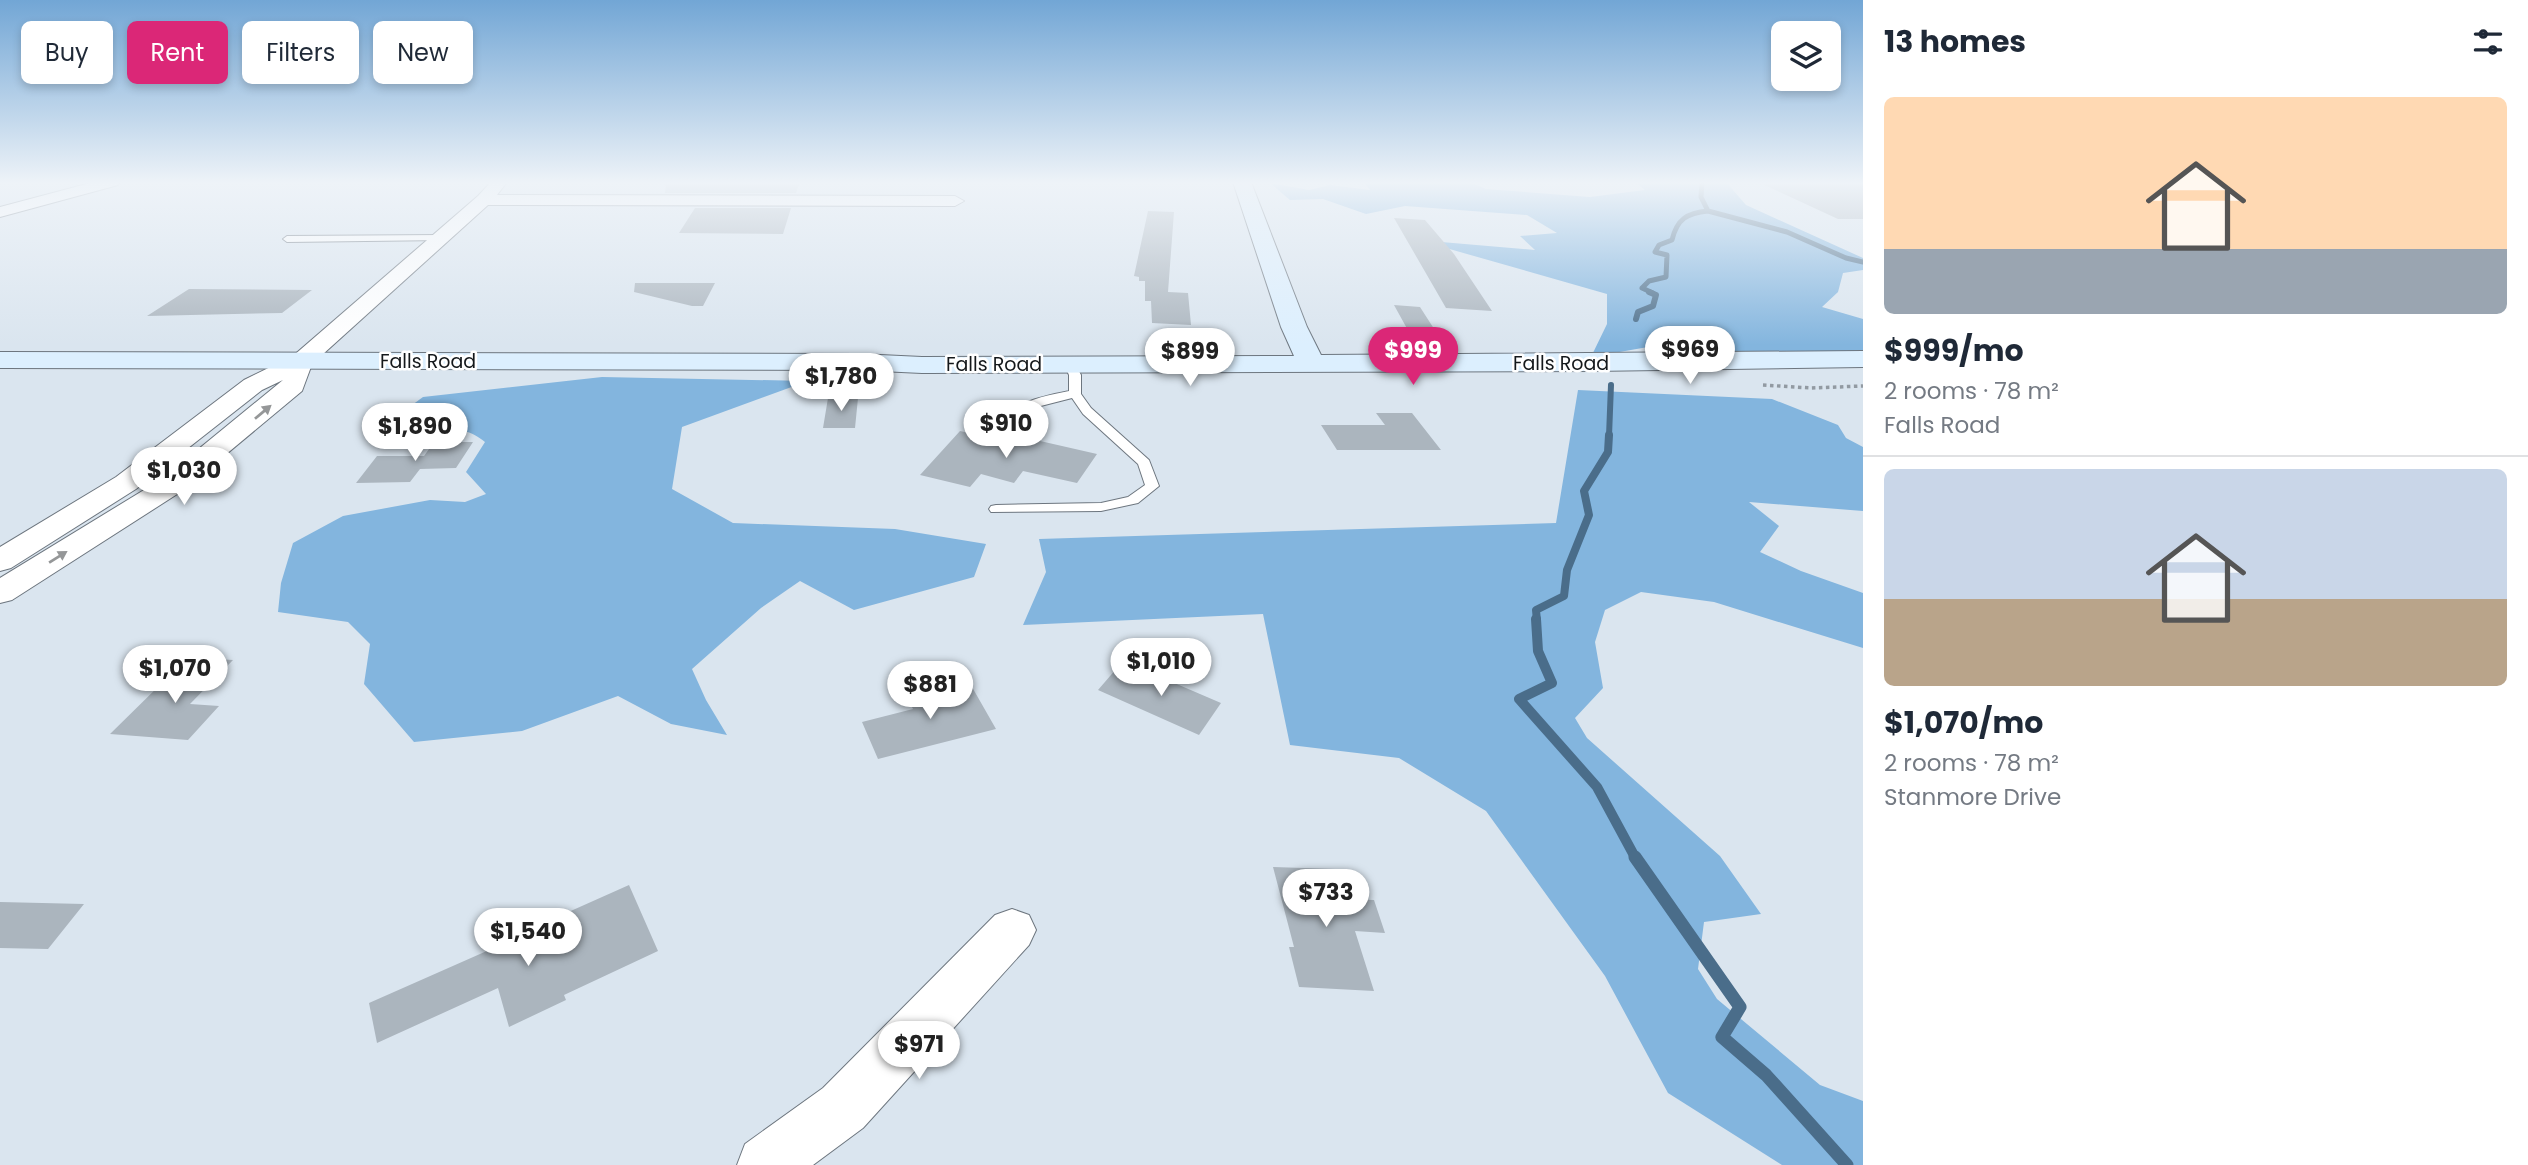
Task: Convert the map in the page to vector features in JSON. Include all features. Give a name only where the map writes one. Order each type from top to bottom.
[{"type":"main road","points":[[1261,236],[1294,327],[1311,363]]},
{"type":"main road","name":"Falls Road","points":[[0,360],[1070,364],[1592,363],[1863,359]]},
{"type":"street","points":[[0,561],[126,483],[253,386],[301,361],[440,238]]},
{"type":"street","points":[[0,593],[172,485],[293,386],[301,361]]},
{"type":"street","points":[[766,1165],[843,1108],[1012,930]]},
{"type":"lane","points":[[287,239],[440,238]]},
{"type":"lane","points":[[996,509],[1101,507],[1133,500],[1152,486],[1144,463],[1087,411],[1075,394],[1075,375],[1070,364]]},
{"type":"lane","points":[[1000,428],[1012,412],[1029,403],[1075,394]]},
{"type":"shaded area","points":[[1520,236],[1815,236],[1863,258],[1863,270],[1843,273],[1838,292],[1822,307],[1863,319],[1863,351],[1726,357],[1665,344],[1591,357],[1607,324],[1607,294],[1418,240],[1535,250]]},
{"type":"shaded area","points":[[602,377],[808,381],[682,427],[672,489],[733,523],[895,529],[986,544],[974,577],[854,610],[800,581],[761,608],[692,669],[706,700],[727,735],[671,724],[618,696],[522,731],[414,742],[364,684],[370,644],[348,622],[278,612],[281,583],[293,543],[343,516],[430,500],[465,502],[486,494],[466,472],[485,442],[475,435],[450,428],[382,427],[423,397]]},
{"type":"shaded area","points":[[1578,390],[1772,399],[1838,425],[1846,438],[1863,447],[1863,511],[1749,502],[1779,526],[1760,552],[1801,571],[1863,593],[1863,648],[1714,602],[1641,592],[1605,610],[1595,642],[1603,688],[1575,718],[1587,738],[1720,856],[1761,914],[1704,922],[1698,969],[1717,999],[1820,1085],[1863,1101],[1863,1165],[1782,1165],[1668,1093],[1605,976],[1486,811],[1399,758],[1290,745],[1263,614],[1023,625],[1046,572],[1039,539],[1556,523]]},
{"type":"building","points":[[1143,236],[1172,236],[1168,292],[1188,293],[1191,325],[1152,323],[1151,301],[1145,301],[1145,281],[1139,281],[1139,277],[1134,276]]},
{"type":"building","points":[[1405,236],[1439,236],[1492,311],[1446,308]]},
{"type":"building","points":[[635,283],[715,283],[703,306],[692,306],[634,292]]},
{"type":"building","points":[[189,289],[312,290],[282,313],[147,316]]},
{"type":"building","points":[[1394,305],[1420,307],[1438,335],[1410,334]]},
{"type":"building","points":[[828,398],[858,398],[855,428],[823,428]]},
{"type":"building","points":[[1376,413],[1412,413],[1441,450],[1337,450],[1321,425],[1385,425]]},
{"type":"building","points":[[960,431],[996,439],[1005,433],[1097,454],[1077,483],[1023,471],[1014,483],[981,474],[970,487],[920,475]]},
{"type":"building","points":[[434,442],[473,442],[456,468],[420,469],[410,482],[356,483],[377,456],[424,456]]},
{"type":"building","points":[[201,658],[233,660],[190,704],[219,706],[188,740],[110,734],[167,678],[180,679]]},
{"type":"building","points":[[1123,661],[1221,703],[1199,735],[1098,690]]},
{"type":"building","points":[[968,680],[996,729],[878,759],[862,722],[913,709],[906,695]]},
{"type":"building","points":[[1273,867],[1335,869],[1343,899],[1374,900],[1385,933],[1355,931],[1374,991],[1299,987],[1289,947],[1294,947]]},
{"type":"building","points":[[629,885],[658,951],[564,995],[566,1000],[509,1027],[498,988],[377,1043],[369,1003],[514,939],[517,951],[560,932],[555,918]]},
{"type":"building","points":[[0,902],[84,904],[48,949],[0,948]]},
{"type":"waterway","points":[[1653,293],[1642,288],[1649,281],[1666,277],[1667,255],[1655,252],[1659,245],[1672,240],[1673,236]]},
{"type":"waterway","points":[[1797,236],[1846,258],[1863,262]]},
{"type":"waterway","points":[[1636,319],[1638,312],[1653,306],[1656,295],[1649,292]]},
{"type":"waterway","points":[[1609,436],[1611,385]]},
{"type":"waterway","points":[[1537,621],[1536,610],[1564,596],[1567,570],[1589,515],[1584,491],[1608,452],[1609,435]]},
{"type":"waterway","points":[[1536,619],[1538,651],[1552,683],[1519,699],[1597,787],[1636,859]]},
{"type":"waterway","points":[[1635,857],[1740,1007],[1722,1037],[1766,1075],[1847,1165]]}]
